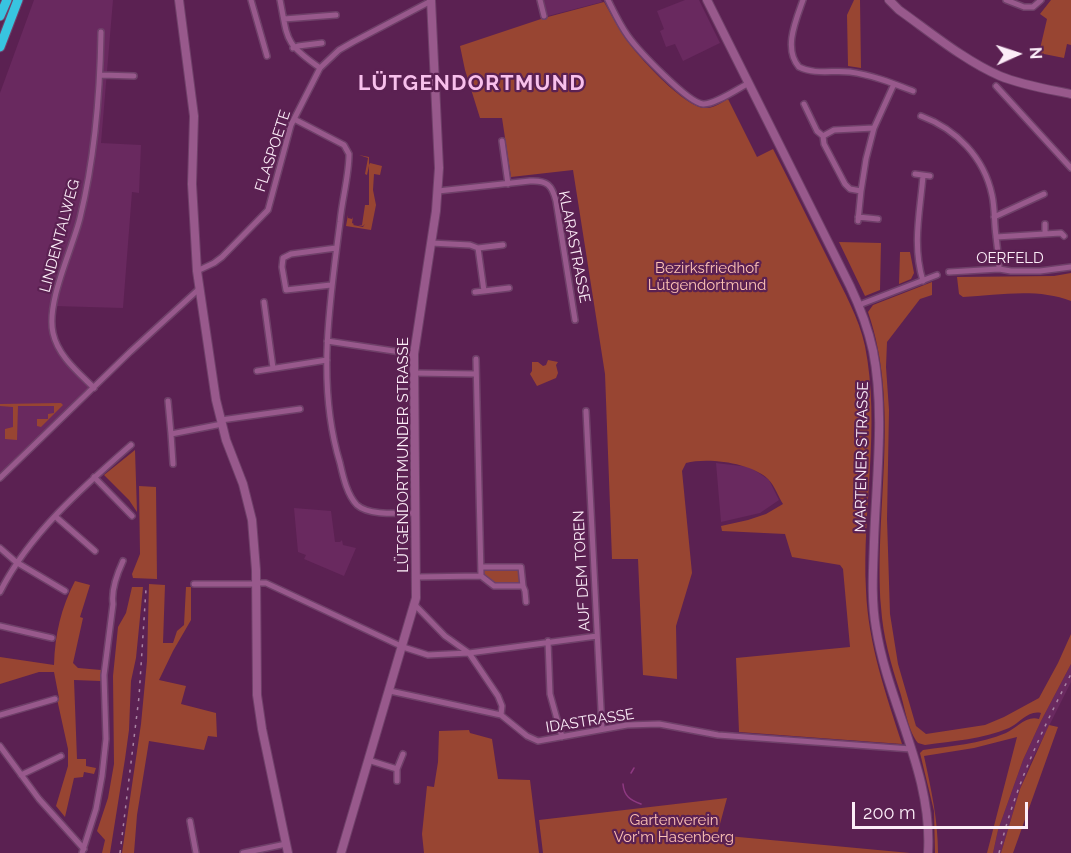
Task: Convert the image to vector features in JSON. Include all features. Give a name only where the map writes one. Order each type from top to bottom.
[{"type":"highway","points":[[0,16],[7,0]]},
{"type":"highway","points":[[0,47],[18,0]]},
{"type":"street","points":[[179,0],[195,116],[192,184],[197,271],[221,422],[249,507],[255,543],[257,695],[288,853]]},
{"type":"street","points":[[251,0],[267,56]]},
{"type":"street","points":[[280,0],[289,41],[294,48],[320,68]]},
{"type":"street","points":[[540,0],[544,16]]},
{"type":"street","points":[[608,0],[629,38],[670,81],[701,104],[709,103],[749,83]]},
{"type":"street","name":"MARTENER STRASSE","points":[[706,0],[859,305],[873,350],[878,390],[873,606],[880,649],[925,802],[928,819],[928,853]]},
{"type":"street","points":[[803,0],[792,35],[793,55],[798,66],[811,71],[858,73],[913,91]]},
{"type":"street","points":[[889,0],[899,10],[997,75],[1071,94]]},
{"type":"street","points":[[1006,0],[1024,7],[1033,7],[1041,0]]},
{"type":"street","name":"FLASPOETE","points":[[197,271],[222,257],[268,210],[294,119],[320,68],[339,50],[431,1]]},
{"type":"street","name":"LÜTGENDORTMUNDER STRASSE","points":[[341,853],[414,605],[416,577],[414,354],[438,191],[439,158],[431,1]]},
{"type":"street","points":[[284,20],[336,15]]},
{"type":"street","name":"LINDENTALWEG","points":[[94,388],[59,351],[52,321],[81,213],[94,144],[101,75],[101,32]]},
{"type":"street","points":[[294,48],[322,43]]},
{"type":"street","points":[[101,75],[134,76]]},
{"type":"street","points":[[878,219],[858,219],[861,191],[874,128],[894,84]]},
{"type":"street","points":[[996,86],[1071,168]]},
{"type":"street","points":[[804,104],[817,131],[823,136],[824,144],[844,184],[850,189],[861,191]]},
{"type":"street","points":[[921,116],[940,123],[957,136],[975,155],[989,184],[999,268]]},
{"type":"street","points":[[294,119],[344,145],[349,162],[331,285],[326,387],[332,435],[344,476],[354,501],[363,509],[372,512],[415,513]]},
{"type":"street","points":[[823,136],[834,130],[874,128]]},
{"type":"street","points":[[502,141],[508,184]]},
{"type":"street","points":[[915,174],[930,176]]},
{"type":"street","points":[[923,176],[916,252],[923,281]]},
{"type":"street","name":"KLARASTRASSE","points":[[438,191],[540,180],[548,183],[556,201],[575,320]]},
{"type":"street","points":[[994,217],[1044,194]]},
{"type":"street","points":[[1045,224],[1045,234]]},
{"type":"street","points":[[996,237],[1061,233],[1064,236]]},
{"type":"street","points":[[431,243],[471,244],[478,248],[503,245]]},
{"type":"street","points":[[331,285],[286,290],[282,267],[283,258],[291,254],[336,248]]},
{"type":"street","points":[[478,248],[484,291]]},
{"type":"street","name":"OERFELD","points":[[949,272],[999,268],[1011,271],[1040,271],[1071,267]]},
{"type":"street","points":[[859,305],[938,275]]},
{"type":"street","points":[[0,478],[200,288]]},
{"type":"street","points":[[475,292],[509,288]]},
{"type":"street","points":[[264,302],[273,368]]},
{"type":"street","points":[[327,341],[414,354]]},
{"type":"street","points":[[476,359],[481,576]]},
{"type":"street","points":[[257,371],[327,360]]},
{"type":"street","points":[[414,373],[476,374]]},
{"type":"street","points":[[168,401],[173,464]]},
{"type":"street","points":[[171,434],[221,422],[300,409]]},
{"type":"street","name":"AUF DEM TOREN","points":[[586,411],[602,729]]},
{"type":"street","points":[[0,591],[16,562],[56,517],[94,477],[131,445]]},
{"type":"street","points":[[94,477],[132,516]]},
{"type":"street","points":[[56,517],[95,551]]},
{"type":"street","points":[[0,548],[16,562],[65,591]]},
{"type":"street","points":[[83,851],[96,809],[102,776],[105,751],[105,659],[112,597],[117,573],[123,561]]},
{"type":"street","points":[[481,567],[521,567],[526,602]]},
{"type":"street","points":[[416,577],[481,576],[494,586],[523,586]]},
{"type":"street","points":[[194,584],[266,584],[403,647],[428,655],[597,636]]},
{"type":"street","points":[[414,605],[452,641],[470,652],[498,696],[502,706],[501,716]]},
{"type":"street","points":[[0,626],[52,638]]},
{"type":"street","points":[[450,654],[455,648],[452,641]]},
{"type":"street","points":[[548,641],[550,694],[562,737]]},
{"type":"street","name":"IDASTRASSE","points":[[390,691],[501,716],[531,739],[545,741],[627,725],[659,724],[718,735],[911,749]]},
{"type":"street","points":[[0,715],[55,699]]},
{"type":"street","points":[[0,746],[83,851]]},
{"type":"street","points":[[397,781],[397,769],[403,754]]},
{"type":"street","points":[[21,775],[61,756]]},
{"type":"street","points":[[368,760],[397,769]]},
{"type":"street","points":[[190,821],[196,853]]},
{"type":"street","points":[[243,853],[286,844]]},
{"type":"shaded area","points":[[34,0],[113,0],[101,143],[141,145],[139,193],[132,192],[123,308],[54,306],[52,321],[59,351],[94,388],[0,478],[0,93]]},
{"type":"shaded area","points":[[543,0],[601,0],[602,2],[548,16]]},
{"type":"shaded area","points":[[685,0],[699,0],[720,43],[683,61],[675,44],[666,47],[660,31],[664,29],[657,11]]},
{"type":"shaded area","points":[[716,463],[749,467],[769,480],[779,500],[760,513],[721,522]]},
{"type":"shaded area","points":[[294,508],[331,511],[335,542],[342,540],[343,545],[356,548],[344,576],[304,559],[306,555],[298,552]]},
{"type":"shaded area","points":[[1071,664],[1071,682],[1031,762],[1020,789],[1001,853],[993,853],[998,830],[1023,760]]},
{"type":"green space","points":[[854,0],[860,0],[861,68],[848,66],[847,15]]},
{"type":"green space","points":[[1051,0],[1071,0],[1071,45],[1067,44],[1064,58],[1039,53],[1047,19],[1040,14]]},
{"type":"green space","name":"Bezirksfriedhof Lütgendortmund","points":[[604,2],[631,46],[675,91],[698,107],[715,106],[728,99],[757,157],[773,149],[855,315],[865,346],[871,407],[865,560],[867,610],[879,668],[902,744],[739,732],[736,658],[850,647],[843,569],[840,565],[792,557],[785,534],[722,531],[721,526],[766,514],[783,504],[768,479],[761,473],[741,465],[717,461],[695,461],[686,463],[682,471],[692,573],[676,626],[677,679],[643,675],[638,559],[612,559],[605,374],[573,170],[511,177],[502,118],[480,118],[460,46],[544,18]]},
{"type":"green space","points":[[359,155],[369,157],[369,165],[370,163],[382,166],[380,175],[374,174],[373,190],[376,205],[371,230],[346,226],[348,215],[348,218],[353,217],[353,225],[363,227],[365,224],[363,226],[358,225],[362,225],[365,205],[369,205],[369,166],[367,175],[365,174],[368,158]]},
{"type":"green space","points":[[839,242],[881,243],[880,290],[865,296]]},
{"type":"green space","points":[[900,252],[910,252],[914,273],[911,279],[899,284]]},
{"type":"green space","points":[[1071,273],[1071,301],[1032,293],[963,297],[959,294],[957,277],[1054,276]]},
{"type":"green space","points":[[932,282],[932,295],[920,299],[887,342],[886,367],[889,410],[887,519],[890,614],[898,664],[916,726],[926,734],[985,725],[1039,698],[1071,634],[1071,664],[1023,760],[998,830],[993,853],[987,853],[1017,737],[974,748],[924,756],[932,792],[938,840],[938,853],[935,853],[934,811],[920,753],[923,750],[996,737],[1026,720],[1039,719],[1041,713],[1032,713],[1013,726],[989,735],[925,745],[918,743],[907,719],[888,650],[882,618],[880,570],[885,421],[878,348],[868,312],[873,305]]},
{"type":"green space","points":[[548,360],[558,362],[556,378],[537,386],[530,374],[532,362],[538,362],[543,366]]},
{"type":"green space","points":[[61,403],[63,405],[41,427],[37,426],[37,419],[48,419],[48,414],[54,413],[54,406],[18,406],[17,440],[5,439],[5,429],[13,427],[13,407],[0,406],[0,404]]},
{"type":"green space","points":[[135,450],[137,512],[129,500],[104,475]]},
{"type":"green space","points":[[139,486],[156,487],[157,579],[133,578],[132,574],[140,554]]},
{"type":"green space","points":[[488,568],[519,570],[520,583],[495,584],[484,576],[484,570]]},
{"type":"green space","points":[[75,581],[90,585],[80,617],[83,618],[73,663],[78,668],[101,670],[101,681],[74,680],[77,759],[86,759],[86,766],[96,768],[94,774],[84,772],[83,777],[74,778],[65,817],[56,806],[68,766],[68,749],[57,699],[59,698],[54,672],[39,672],[0,684],[0,657],[54,665],[60,622]]},
{"type":"green space","points":[[149,584],[165,585],[163,643],[173,643],[177,631],[184,625],[186,587],[191,587],[191,620],[159,680],[186,686],[181,704],[216,713],[217,737],[208,736],[204,750],[149,741],[137,815],[134,853],[122,853],[141,724],[147,661]]},
{"type":"green space","points":[[132,587],[143,587],[136,658],[131,681],[129,730],[110,853],[102,853],[105,840],[97,831],[108,798],[114,764],[113,676],[118,627],[126,613]]},
{"type":"green space","points":[[1049,725],[1058,727],[1013,853],[1001,853],[1020,789]]},
{"type":"green space","points":[[469,730],[470,733],[492,739],[498,779],[530,780],[539,853],[424,853],[422,834],[427,786],[434,787],[439,731]]},
{"type":"green space","name":"Gartenverein Vor'm Hasenberg","points":[[727,798],[717,835],[910,853],[543,853],[539,820]]},
{"type":"waterway","points":[[631,773],[634,768]]},
{"type":"waterway","points":[[623,784],[628,797],[641,804]]},
{"type":"railway","points":[[120,853],[139,697],[146,589]]},
{"type":"railway","points":[[999,853],[1012,806],[1029,761],[1071,674]]},
{"type":"district","name":"LÜTGENDORTMUND","points":[[472,84]]}]
